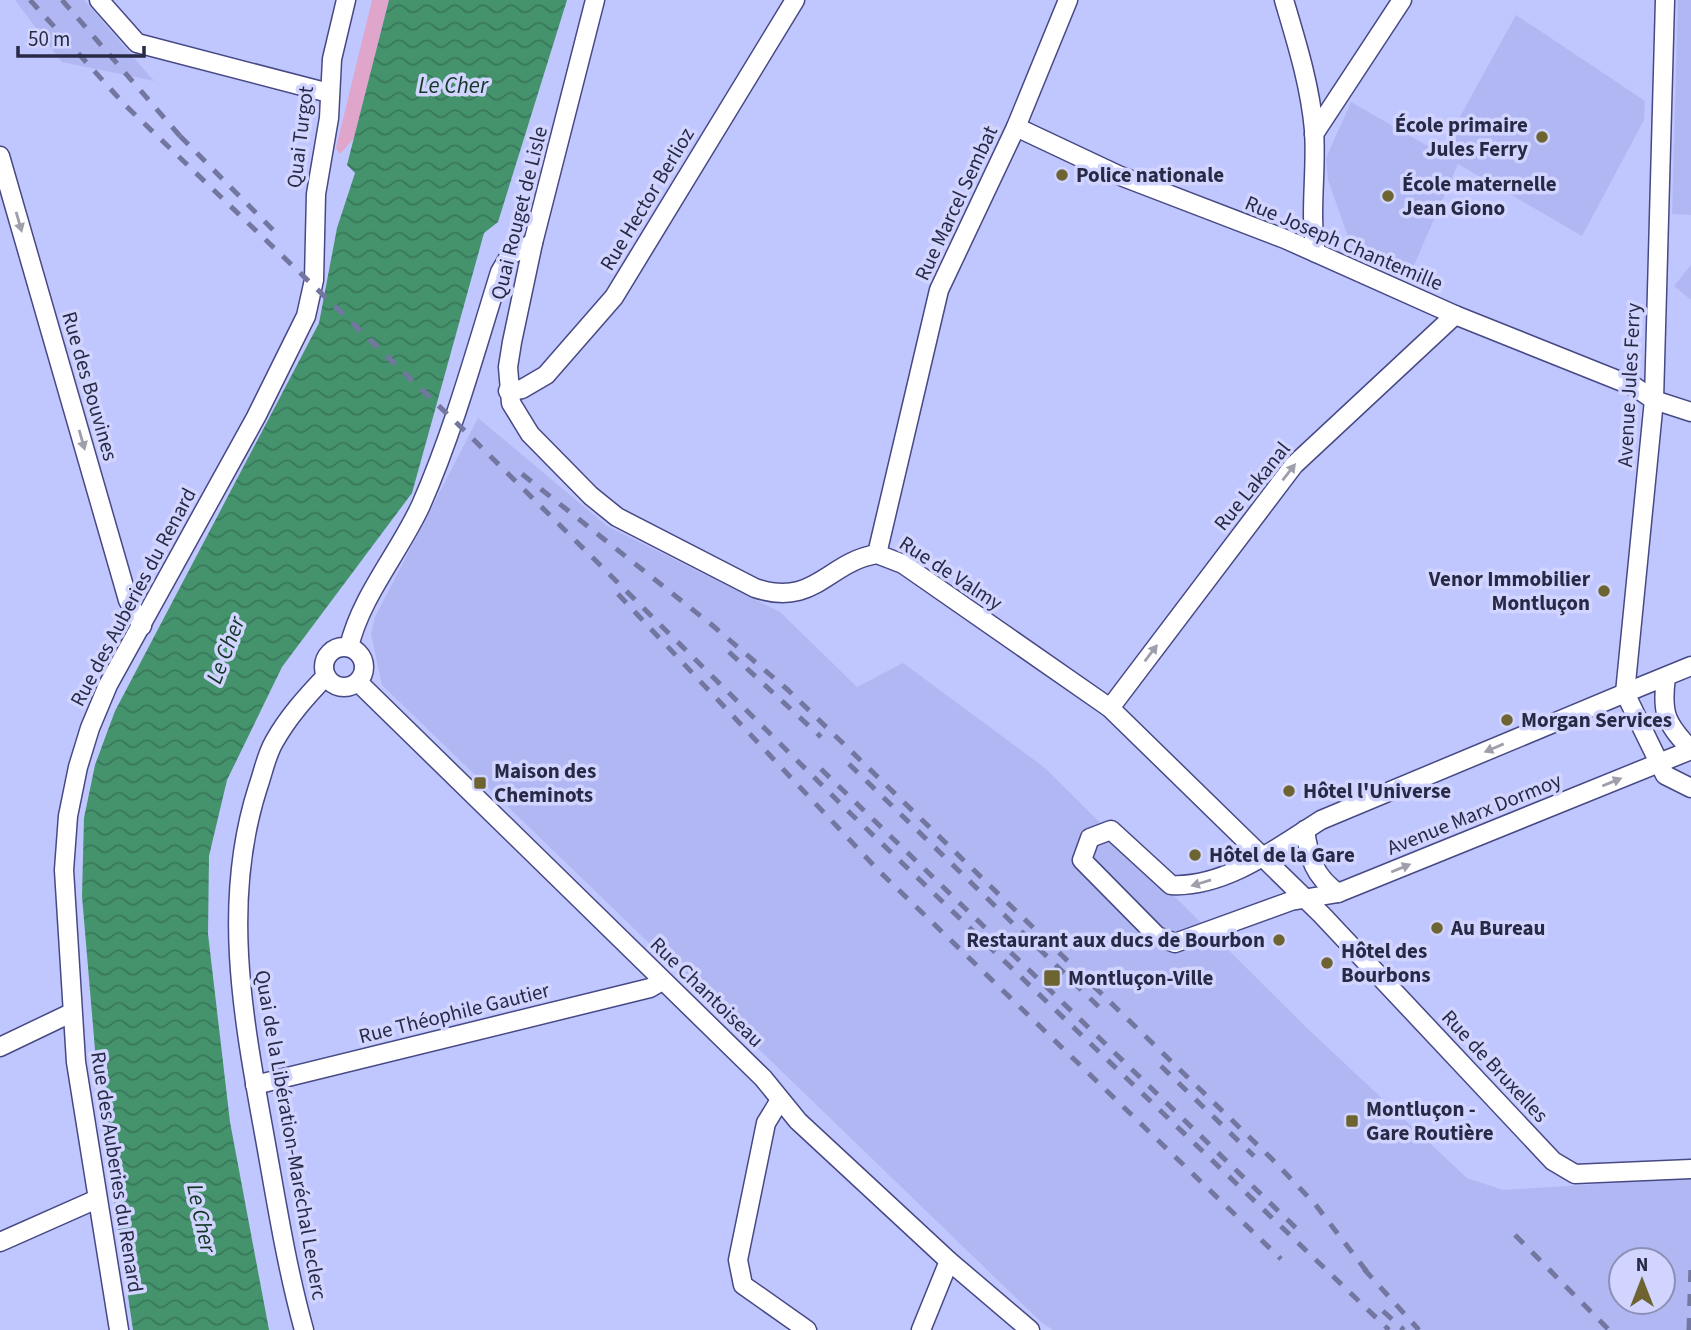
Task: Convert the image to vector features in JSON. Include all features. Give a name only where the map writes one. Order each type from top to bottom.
[{"type":"street","points":[[99,0],[137,43],[329,93]]},
{"type":"street","name":"Quai Turgot","points":[[314,280],[316,194],[329,118],[332,59],[346,0]]},
{"type":"street","name":"Quai Rouget de Lisle","points":[[530,434],[516,416],[508,391],[512,342],[533,243],[595,0]]},
{"type":"street","name":"Rue Hector Berlioz","points":[[508,391],[522,389],[546,375],[614,297],[795,0]]},
{"type":"street","name":"Rue Marcel Sembat","points":[[877,554],[939,290],[1016,127],[1068,0]]},
{"type":"street","points":[[1284,0],[1310,87],[1314,134],[1312,230],[1316,253]]},
{"type":"street","points":[[1314,134],[1402,0]]},
{"type":"street","name":"Avenue Jules Ferry","points":[[1657,764],[1625,693],[1654,400],[1665,0]]},
{"type":"street","name":"Rue Joseph Chantemille","points":[[1016,127],[1118,175],[1316,253],[1455,315],[1635,387],[1654,400],[1691,412]]},
{"type":"street","name":"Rue des Bouvines","points":[[0,156],[128,600],[142,626]]},
{"type":"street","points":[[326,676],[340,687],[358,682],[364,671],[363,659],[349,648],[360,613],[410,528],[432,479],[500,272],[510,255],[533,243]]},
{"type":"street","name":"Rue des Auberies du Renard","points":[[119,1330],[97,1199],[71,1013],[64,870],[68,816],[90,728],[108,685],[297,339],[310,303],[314,280]]},
{"type":"street","name":"Rue Lakanal","points":[[1110,708],[1294,465],[1455,315]]},
{"type":"street","name":"Rue de Valmy","points":[[530,434],[591,496],[617,517],[755,588],[775,594],[793,594],[877,554],[903,564],[1110,708],[1245,841]]},
{"type":"street","name":"Quai de la Libération-Maréchal Leclerc","points":[[304,1330],[291,1284],[243,1014],[236,941],[238,889],[250,813],[272,745],[295,708],[326,676],[324,663],[330,652],[349,648]]},
{"type":"street","name":"Avenue Marx Dormoy","points":[[1691,666],[1321,820],[1264,856],[1201,884],[1171,885],[1111,830],[1090,838],[1082,860],[1086,867],[1163,941],[1175,943],[1269,908],[1305,898],[1338,893],[1691,750]]},
{"type":"street","points":[[1666,677],[1664,713],[1672,729],[1691,750]]},
{"type":"street","name":"Rue Chantoiseau","points":[[358,682],[763,1078],[798,1121],[949,1261],[1030,1330]]},
{"type":"street","points":[[1657,764],[1665,775],[1691,788]]},
{"type":"street","points":[[1305,830],[1309,855],[1316,873],[1338,893]]},
{"type":"street","name":"Rue de Bruxelles","points":[[1245,841],[1264,856],[1305,898],[1553,1161],[1566,1171],[1574,1174],[1691,1169]]},
{"type":"street","name":"Rue Théophile Gautier","points":[[255,1085],[650,988],[662,981]]},
{"type":"street","points":[[0,1047],[71,1013]]},
{"type":"street","points":[[780,1100],[766,1123],[738,1259],[743,1285],[807,1330]]},
{"type":"street","points":[[0,1242],[97,1199]]},
{"type":"street","points":[[921,1330],[949,1261]]},
{"type":"shaded area","points":[[15,0],[84,0],[154,81],[62,62]]},
{"type":"shaded area","points":[[372,0],[389,0],[354,138],[340,154],[336,148]]},
{"type":"shaded area","points":[[1678,0],[1691,0],[1691,215],[1672,214]]},
{"type":"shaded area","name":"École primaire Jules Ferry","points":[[1516,15],[1645,101],[1644,120],[1582,236],[1458,164],[1408,279],[1351,245],[1328,180],[1326,158],[1351,102],[1440,153]]},
{"type":"shaded area","points":[[1691,265],[1691,300],[1674,286]]},
{"type":"shaded area","points":[[478,418],[607,526],[780,612],[857,687],[903,663],[1045,768],[1309,1030],[1467,1178],[1503,1190],[1691,1178],[1691,1330],[1053,1330],[1041,1322],[382,685],[371,634],[375,617]]},
{"type":"water","name":"Le Cher","points":[[389,0],[567,0],[498,222],[484,233],[412,493],[282,667],[227,780],[209,856],[208,934],[230,1122],[269,1330],[133,1330],[99,1097],[82,896],[84,818],[95,765],[115,711],[319,323],[337,228],[355,173],[347,165]]},
{"type":"railway","points":[[30,0],[125,105],[466,432],[849,812],[1389,1330]]},
{"type":"railway","points":[[62,0],[186,143]]},
{"type":"railway","points":[[180,136],[275,232]]},
{"type":"railway","points":[[522,474],[712,625],[788,690],[1272,1159],[1315,1204],[1371,1277]]},
{"type":"railway","points":[[618,594],[878,870],[1281,1259]]},
{"type":"railway","points":[[729,652],[821,737]]},
{"type":"railway","points":[[849,764],[1100,1008]]},
{"type":"railway","points":[[821,769],[1297,1229]]},
{"type":"railway","points":[[1161,1066],[1254,1156]]},
{"type":"railway","points":[[1515,1235],[1609,1330]]},
{"type":"railway","points":[[1689,1330],[1691,1265]]},
{"type":"railway","points":[[1364,1269],[1419,1330]]},
{"type":"railway","points":[[1383,1311],[1404,1330]]},
{"type":"place","name":"École primaire Jules Ferry","points":[[1542,137]]},
{"type":"place","name":"Police nationale","points":[[1062,175]]},
{"type":"place","name":"École maternelle Jean Giono","points":[[1388,196]]},
{"type":"place","name":"Venor Immobilier Montluçon","points":[[1604,591]]},
{"type":"place","name":"Morgan Services","points":[[1507,720]]},
{"type":"place","name":"Maison des Cheminots","points":[[480,783]]},
{"type":"place","name":"Hôtel l'Universe","points":[[1289,791]]},
{"type":"place","name":"Hôtel de la Gare","points":[[1195,855]]},
{"type":"place","name":"Au Bureau","points":[[1437,928]]},
{"type":"place","name":"Restaurant aux ducs de Bourbon","points":[[1279,940]]},
{"type":"place","name":"Hôtel des Bourbons","points":[[1327,963]]},
{"type":"place","name":"Montluçon-Ville","points":[[1052,978]]},
{"type":"place","name":"Montluçon - Gare Routière","points":[[1352,1121]]}]
